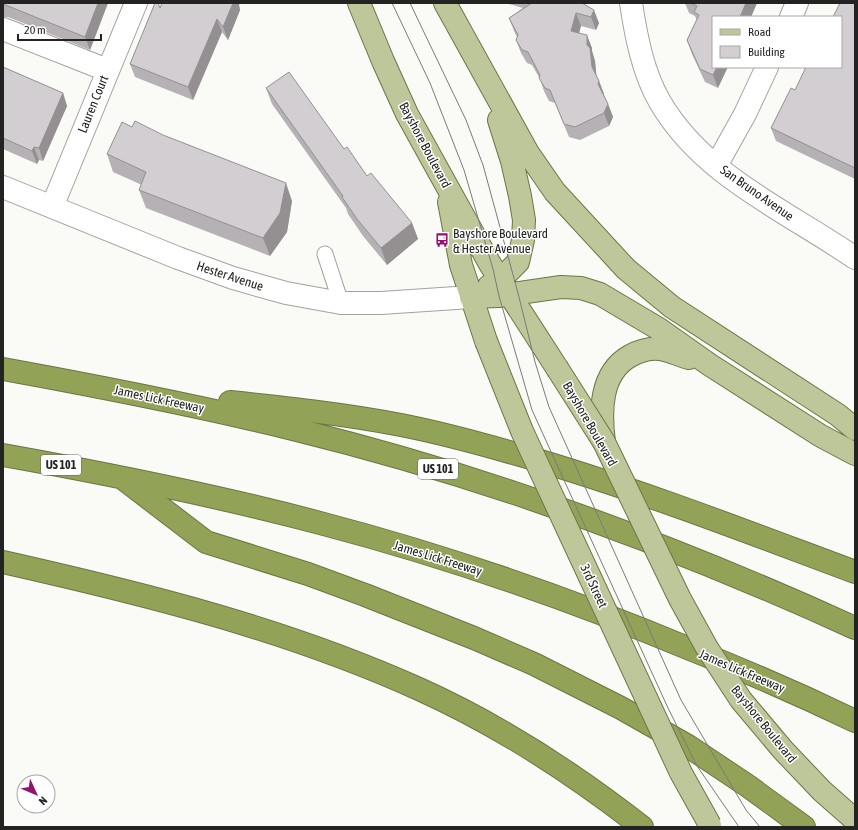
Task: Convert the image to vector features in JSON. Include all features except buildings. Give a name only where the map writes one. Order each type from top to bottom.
[{"type":"highway","name":"James Lick Freeway","points":[[3,369],[181,403],[299,430],[409,460],[594,521],[704,562],[855,628]]},
{"type":"highway","points":[[122,391],[306,410],[402,425],[492,446],[595,478],[855,572]]},
{"type":"highway","name":"James Lick Freeway","points":[[3,455],[119,476],[206,495],[322,523],[438,557],[494,575],[656,634],[855,721]]},
{"type":"highway","points":[[119,476],[206,542],[308,574],[412,613],[534,664],[614,704],[688,746],[748,786],[804,827]]},
{"type":"highway","points":[[3,562],[112,587],[194,608],[346,658],[420,689],[490,724],[555,765],[614,805],[642,827]]},
{"type":"main road","name":"Bayshore Boulevard","points":[[359,3],[383,62],[407,114],[490,264],[506,286],[604,442],[680,599],[707,648],[741,700],[783,750],[822,791],[855,820]]},
{"type":"main road","points":[[445,3],[528,153],[555,192],[626,269],[672,307],[838,415],[855,429]]},
{"type":"main road","points":[[486,79],[512,161],[524,220],[523,240],[518,262],[506,286]]},
{"type":"main road","name":"3rd Street","points":[[446,183],[461,265],[486,341],[522,431],[681,773],[711,826]]},
{"type":"main road","points":[[471,297],[506,286],[581,288],[600,294],[659,329],[710,365],[821,436],[855,454]]},
{"type":"main road","points":[[604,442],[601,422],[602,404],[606,386],[612,373],[623,360],[640,351],[660,349],[710,365]]},
{"type":"street","name":"Lauren Court","points":[[52,206],[136,3]]},
{"type":"street","name":"San Bruno Avenue","points":[[631,3],[636,35],[646,71],[659,101],[676,127],[716,166],[742,186],[855,258]]},
{"type":"street","points":[[791,16],[797,3]]},
{"type":"street","points":[[3,29],[107,70]]},
{"type":"street","points":[[716,166],[745,114],[768,68]]},
{"type":"street","name":"Hester Avenue","points":[[3,187],[178,258],[233,278],[286,293],[341,303],[380,303],[471,297]]},
{"type":"lane","points":[[325,254],[341,303]]},
{"type":"tram line","points":[[392,3],[430,83],[464,170],[532,410],[668,708],[697,766],[739,827]]},
{"type":"tram line","points":[[410,3],[466,120],[483,165],[535,362],[549,407],[681,700],[746,810],[760,827]]},
{"type":"place","name":"Bayshore Boulevard & Hester Avenue","points":[[442,240]]}]
